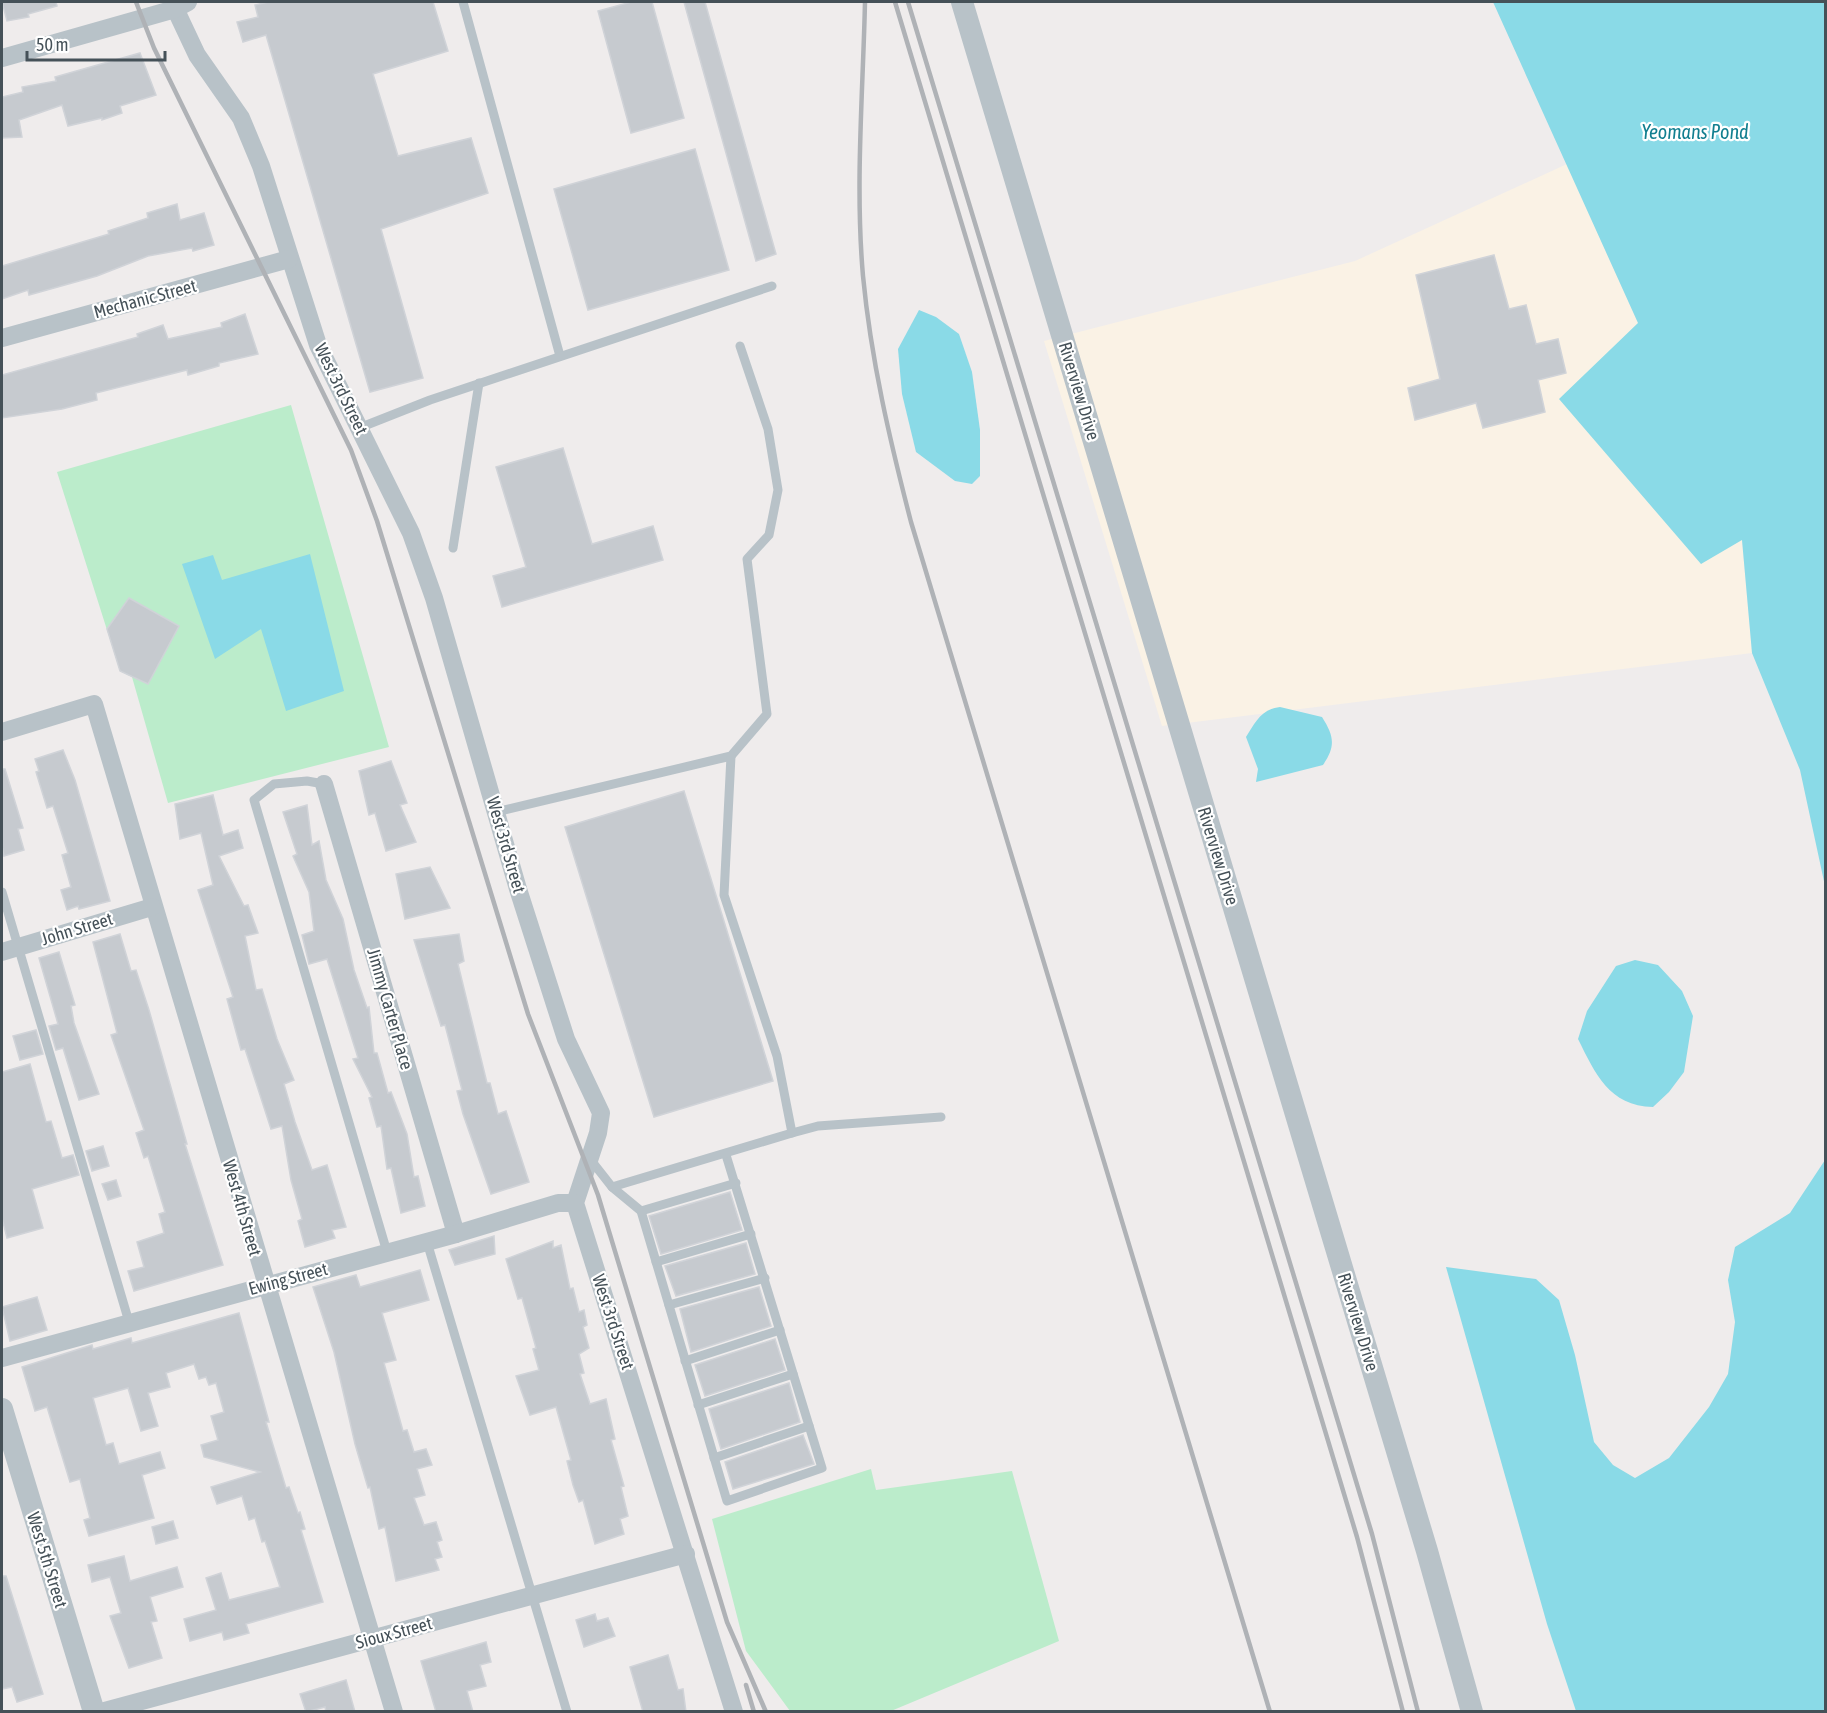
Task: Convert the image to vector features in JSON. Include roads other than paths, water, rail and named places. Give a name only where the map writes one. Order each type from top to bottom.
[{"type":"street","name":"Riverview Drive","points":[[962,2],[1427,1551],[1472,1712]]},
{"type":"street","points":[[2,58],[178,4]]},
{"type":"street","name":"West 3rd Street","points":[[178,4],[197,55],[241,118],[261,166],[318,345],[411,533],[434,598],[496,812],[566,1039],[601,1113],[590,1159],[575,1203],[687,1554],[734,1712]]},
{"type":"street","name":"Mechanic Street","points":[[2,338],[289,259]]},
{"type":"street","name":"West 4th Street","points":[[2,732],[94,704],[152,906],[394,1712]]},
{"type":"street","name":"Jimmy Carter Place","points":[[324,784],[456,1234]]},
{"type":"street","name":"John Street","points":[[10,950],[152,906]]},
{"type":"street","name":"Ewing Street","points":[[2,1358],[456,1234],[558,1203],[575,1203]]},
{"type":"street","name":"West 5th Street","points":[[2,1409],[94,1712]]},
{"type":"street","name":"Sioux Street","points":[[101,1712],[687,1554]]},
{"type":"lane","points":[[463,2],[560,356]]},
{"type":"lane","points":[[359,428],[479,383],[772,286]]},
{"type":"lane","points":[[496,812],[731,756],[767,714],[747,559],[769,535],[778,490],[768,429],[740,346]]},
{"type":"lane","points":[[453,548],[479,383]]},
{"type":"lane","points":[[731,756],[724,895],[777,1056],[792,1133]]},
{"type":"lane","points":[[324,784],[307,781],[274,784],[254,800],[387,1252]]},
{"type":"lane","points":[[2,892],[10,950],[129,1322]]},
{"type":"lane","points":[[612,1187],[726,1155],[818,1125],[941,1117]]},
{"type":"lane","points":[[590,1159],[612,1187],[641,1211],[727,1501],[822,1468],[726,1155]]},
{"type":"lane","points":[[641,1211],[736,1184]]},
{"type":"lane","points":[[656,1262],[751,1234]]},
{"type":"lane","points":[[427,1242],[567,1712]]},
{"type":"lane","points":[[669,1305],[765,1278]]},
{"type":"lane","points":[[685,1361],[780,1330]]},
{"type":"lane","points":[[698,1405],[793,1374]]},
{"type":"lane","points":[[714,1458],[809,1426]]},
{"type":"water","name":"Yeomans Pond","points":[[1493,2],[1825,2],[1825,886],[1800,770],[1752,653],[1742,540],[1701,564],[1559,399],[1638,323]]},
{"type":"water","points":[[919,310],[936,317],[959,334],[972,372],[980,430],[980,476],[972,484],[955,481],[916,452],[902,394],[898,349]]},
{"type":"water","points":[[310,554],[344,691],[286,711],[261,629],[215,659],[182,564],[213,555],[222,580]]},
{"type":"water","points":[[1280,707],[1322,717],[1329,730],[1332,746],[1323,765],[1256,782],[1258,769],[1246,737],[1263,714]]},
{"type":"water","points":[[1635,960],[1658,965],[1682,991],[1693,1016],[1684,1072],[1669,1092],[1653,1107],[1625,1101],[1614,1094],[1598,1075],[1578,1039],[1587,1011],[1616,966]]},
{"type":"water","points":[[1825,1160],[1825,1711],[1576,1711],[1547,1624],[1446,1267],[1536,1279],[1559,1300],[1575,1355],[1594,1442],[1613,1465],[1635,1478],[1669,1458],[1709,1407],[1728,1374],[1735,1322],[1728,1280],[1735,1247],[1790,1213]]},
{"type":"railway","points":[[136,2],[154,48],[351,450],[377,521],[528,1014],[598,1195],[727,1622],[766,1712]]},
{"type":"railway","points":[[865,2],[860,173],[863,276],[882,400],[896,461],[911,522],[1270,1712]]},
{"type":"railway","points":[[895,2],[1357,1537],[1403,1712]]},
{"type":"railway","points":[[908,2],[1372,1534],[1418,1712]]},
{"type":"railway","points":[[746,1685],[754,1712]]}]
